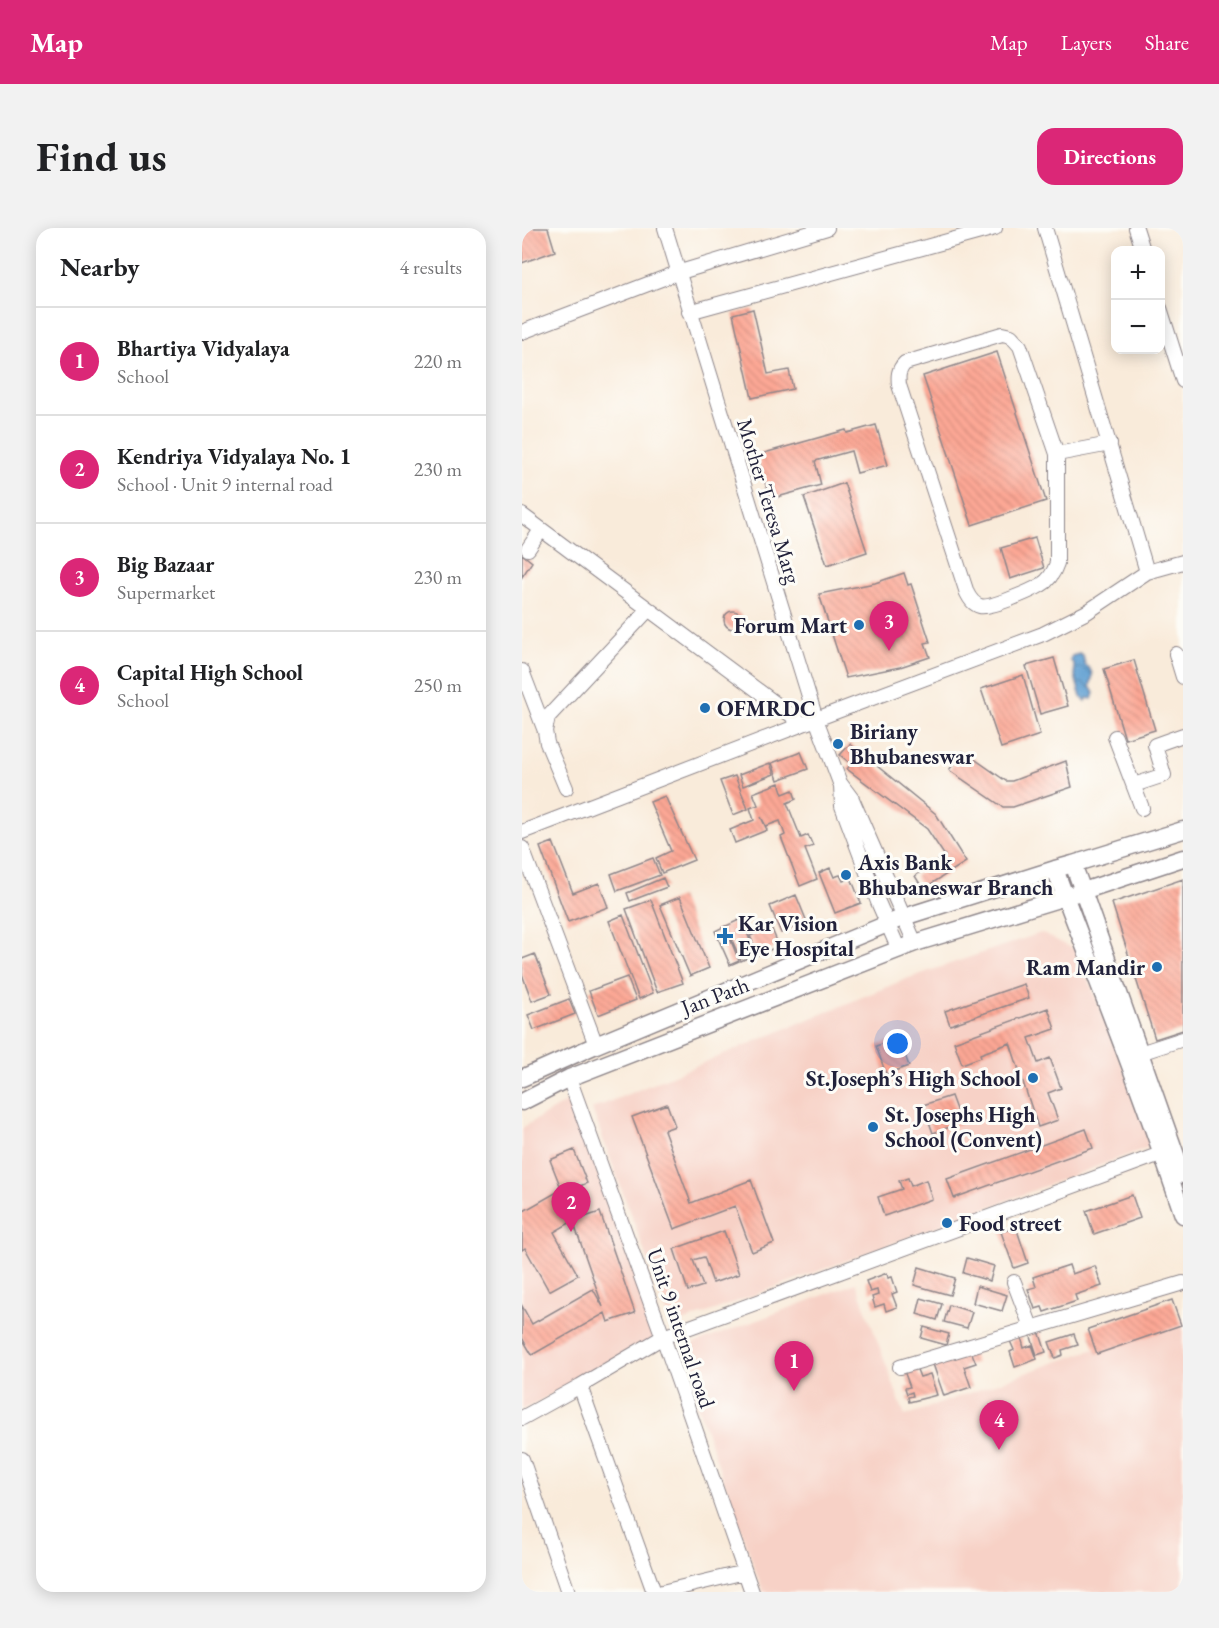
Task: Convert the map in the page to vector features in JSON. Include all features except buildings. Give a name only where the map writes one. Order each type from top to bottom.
[{"type":"main road","points":[[1183,830],[1073,864],[1183,1175]]},
{"type":"main road","points":[[1083,891],[1183,858]]},
{"type":"main road","name":"Jan Path","points":[[522,1078],[904,917],[1073,864]]},
{"type":"main road","points":[[1055,869],[1163,1153],[1183,1215]]},
{"type":"main road","name":"Jan Path","points":[[522,1102],[569,1078],[915,943],[1083,891]]},
{"type":"street","name":"Mother Teresa Marg","points":[[664,228],[809,722],[840,783],[852,799],[915,943]]},
{"type":"street","points":[[522,333],[677,273],[826,228]]},
{"type":"street","points":[[689,312],[961,233],[995,228]]},
{"type":"street","points":[[1045,228],[1146,572]]},
{"type":"street","points":[[1136,228],[1142,246]]},
{"type":"street","points":[[1165,321],[1183,381]]},
{"type":"street","points":[[1002,334],[1011,336],[1020,346],[1058,454],[1057,563],[1053,575],[1041,585],[990,607],[980,607],[972,602],[967,593],[899,385],[898,376],[901,368],[905,363],[1002,334]]},
{"type":"street","points":[[1058,454],[1110,444]]},
{"type":"street","points":[[522,515],[648,610],[809,722]]},
{"type":"street","points":[[528,549],[541,530]]},
{"type":"street","points":[[522,832],[1043,634],[1087,612],[1146,572],[1183,562]]},
{"type":"street","points":[[545,731],[552,710],[648,610]]},
{"type":"street","points":[[1176,654],[1183,677]]},
{"type":"street","points":[[522,671],[566,788]]},
{"type":"street","points":[[1134,785],[1164,775],[1155,745],[1183,735]]},
{"type":"street","points":[[1115,737],[1142,808]]},
{"type":"street","name":"Mother Teresa Marg","points":[[840,783],[842,806],[887,925],[899,950]]},
{"type":"street","points":[[522,848],[525,866],[596,1045]]},
{"type":"street","points":[[1140,1053],[1183,1039]]},
{"type":"street","name":"Unit 9 internal road","points":[[569,1078],[752,1592]]},
{"type":"street","points":[[522,1418],[663,1337],[1163,1153]]},
{"type":"street","points":[[1014,1282],[1031,1327]]},
{"type":"street","points":[[900,1367],[1183,1283]]},
{"type":"street","points":[[580,1386],[654,1592]]},
{"type":"street","points":[[522,1459],[568,1592]]},
{"type":"street","points":[[662,1592],[679,1590],[745,1572]]},
{"type":"shaded area","name":"St. Josephs High School (Convent)","points":[[1041,933],[1077,950],[1154,1145],[672,1326],[592,1109],[906,979]]},
{"type":"shaded area","points":[[571,1099],[660,1336],[522,1410],[522,1128]]},
{"type":"shaded area","points":[[856,1283],[905,1416],[1183,1319],[1183,1592],[763,1592],[683,1365],[683,1348]]},
{"type":"water","points":[[1079,654],[1083,656],[1085,665],[1092,674],[1090,686],[1094,693],[1092,699],[1087,698],[1086,701],[1081,697],[1074,664],[1070,660],[1072,656]]},
{"type":"place","name":"Forum Mart","points":[[859,625]]},
{"type":"place","name":"Big Bazaar","points":[[889,651]]},
{"type":"place","name":"OFMRDC","points":[[705,708]]},
{"type":"place","name":"Biriany Bhubaneswar","points":[[838,744]]},
{"type":"place","name":"Axis Bank Bhubaneswar Branch","points":[[846,875]]},
{"type":"place","name":"Kar Vision Eye Hospital","points":[[725,936]]},
{"type":"place","name":"Ram Mandir","points":[[1157,967]]},
{"type":"place","name":"St.Joseph’s High School","points":[[1033,1078]]},
{"type":"place","name":"St. Josephs High School (Convent)","points":[[873,1127]]},
{"type":"place","name":"Food street","points":[[947,1223]]},
{"type":"place","name":"Kendriya Vidyalaya No. 1","points":[[571,1232]]},
{"type":"place","name":"Bhartiya Vidyalaya","points":[[794,1391]]},
{"type":"place","name":"Capital High School","points":[[999,1450]]}]
